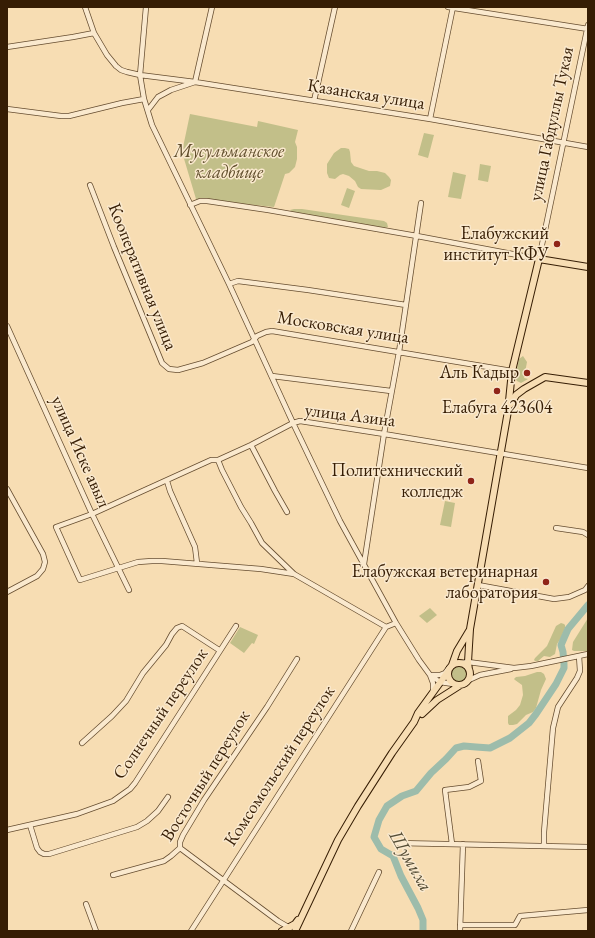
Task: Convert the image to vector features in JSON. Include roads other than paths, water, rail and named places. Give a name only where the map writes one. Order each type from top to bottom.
[{"type":"main road","points":[[539,258],[588,267]]},
{"type":"main road","name":"улица Габдуллы Тукая","points":[[465,662],[508,411],[512,371],[539,258]]},
{"type":"main road","points":[[508,411],[516,395],[545,377],[588,383]]},
{"type":"main road","points":[[511,379],[513,386],[524,389]]},
{"type":"main road","name":"улица Габдуллы Тукая","points":[[414,722],[418,713],[449,669],[457,651],[470,630]]},
{"type":"main road","points":[[465,662],[470,670],[468,680],[463,685],[456,685],[448,680],[449,669],[459,663],[465,662]]},
{"type":"main road","points":[[282,931],[293,930],[295,924],[302,916],[338,840],[392,753],[414,722],[427,708],[456,685]]},
{"type":"street","name":"Казанская улица","points":[[84,7],[94,33],[107,55],[121,70],[140,76],[195,82],[430,119],[588,147]]},
{"type":"street","points":[[146,7],[140,76],[144,99],[152,125],[229,284],[293,424],[340,521],[396,623],[430,675],[433,684],[433,693]]},
{"type":"street","points":[[148,110],[158,97],[171,90],[195,82],[212,7]]},
{"type":"street","points":[[314,101],[335,7]]},
{"type":"street","points":[[430,119],[451,7],[588,28]]},
{"type":"street","name":"улица Габдуллы Тукая","points":[[539,258],[588,28]]},
{"type":"street","points":[[7,47],[94,33]]},
{"type":"street","points":[[7,109],[69,116],[144,99]]},
{"type":"street","name":"Кооперативная улица","points":[[90,185],[162,363],[169,369],[178,370]]},
{"type":"street","points":[[190,205],[200,201],[207,201],[274,211],[539,258]]},
{"type":"street","points":[[364,564],[422,203]]},
{"type":"street","points":[[229,284],[238,281],[406,305]]},
{"type":"street","name":"улица Иске авыл","points":[[7,327],[128,590]]},
{"type":"street","name":"Московская улица","points":[[178,370],[203,363],[252,342],[254,338],[266,332],[277,331],[512,371]]},
{"type":"street","points":[[272,376],[391,391]]},
{"type":"street","name":"улица Азина","points":[[118,568],[80,580],[56,527],[92,514],[211,460],[218,460],[300,420],[588,468]]},
{"type":"street","points":[[251,445],[287,512]]},
{"type":"street","points":[[218,460],[241,507],[262,543],[294,574],[386,627],[396,623]]},
{"type":"street","points":[[166,481],[195,547],[197,563]]},
{"type":"street","points":[[7,489],[43,554],[45,562],[43,569],[37,576],[7,592]]},
{"type":"street","points":[[556,528],[582,532],[588,535]]},
{"type":"street","points":[[118,568],[138,562],[162,561],[263,569],[294,574]]},
{"type":"street","points":[[478,585],[554,599],[569,597],[585,590],[588,586]]},
{"type":"street","points":[[82,743],[126,701],[143,673],[178,628],[182,626],[219,650]]},
{"type":"street","name":"Солнечный переулок","points":[[7,830],[77,814],[113,800],[130,790],[219,650],[236,626]]},
{"type":"street","name":"Комсомольский переулок","points":[[191,931],[386,627]]},
{"type":"street","points":[[468,680],[514,668],[588,654]]},
{"type":"street","points":[[544,846],[554,728],[558,707],[580,671],[579,656]]},
{"type":"street","name":"Восточный переулок","points":[[113,876],[164,860],[180,848],[180,842],[183,835],[204,800],[297,659]]},
{"type":"street","points":[[465,662],[514,668]]},
{"type":"street","points":[[430,675],[440,675],[449,669]]},
{"type":"street","points":[[430,675],[440,682],[456,685]]},
{"type":"street","points":[[452,844],[445,790],[469,787],[481,781],[478,761]]},
{"type":"street","points":[[30,825],[37,848],[44,854],[49,854],[138,827],[158,812],[168,797]]},
{"type":"street","points":[[397,843],[588,847]]},
{"type":"street","points":[[460,931],[463,844]]},
{"type":"street","points":[[180,848],[278,921],[293,930]]},
{"type":"street","points":[[351,931],[379,872]]},
{"type":"street","points":[[86,904],[96,931]]},
{"type":"street","points":[[460,925],[515,925],[520,916],[588,910]]},
{"type":"waterway","name":"Шумиха","points":[[423,931],[423,920],[401,876],[393,856],[381,849],[374,837],[379,820],[387,806],[402,796],[416,791],[431,773],[456,748],[464,746],[490,748],[510,738],[529,723],[556,684],[564,668],[561,645],[568,629],[588,605]]},
{"type":"place","name":"Елабужский институт КФУ","points":[[557,244]]},
{"type":"place","name":"Аль Кадыр","points":[[527,373]]},
{"type":"place","name":"Елабуга 423604","points":[[497,391]]},
{"type":"place","name":"Политехнический колледж","points":[[471,481]]},
{"type":"place","name":"Елабужская ветеринарная лаборатория","points":[[546,582]]},
{"type":"park label","name":"Мусульманское кладбище","points":[[229,162]]}]
